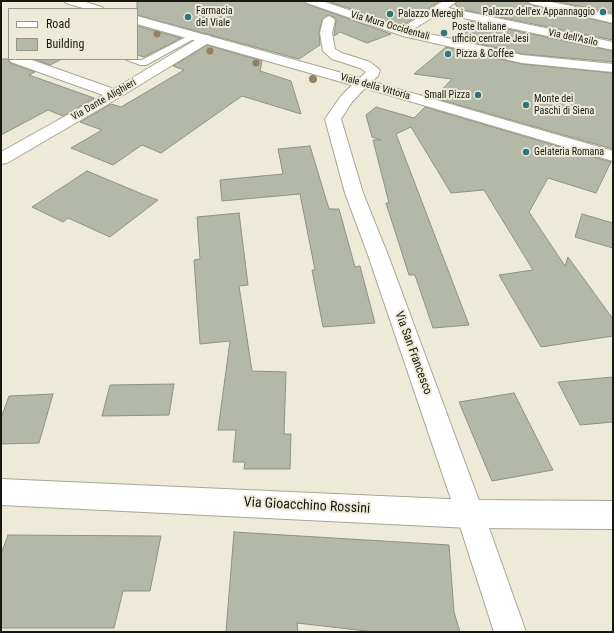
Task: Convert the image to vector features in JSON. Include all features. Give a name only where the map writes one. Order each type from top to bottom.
[{"type":"street","points":[[70,1],[94,8]]},
{"type":"street","points":[[408,28],[452,1]]},
{"type":"street","points":[[532,1],[575,5],[613,19]]},
{"type":"street","name":"Via Mura Occidentali","points":[[315,2],[403,32],[522,59],[611,69]]},
{"type":"street","points":[[522,59],[550,33],[575,5]]},
{"type":"street","name":"Via dell'Asilo","points":[[439,10],[613,46]]},
{"type":"street","name":"Viale della Vittoria","points":[[138,20],[362,83],[613,156]]},
{"type":"street","points":[[329,20],[326,33],[329,51],[337,56],[366,65],[373,70],[373,73],[362,83]]},
{"type":"street","name":"Via Dante Alighieri","points":[[5,152],[115,94],[200,38]]},
{"type":"street","points":[[19,60],[115,94]]},
{"type":"street","name":"Via San Francesco","points":[[362,83],[346,99],[333,119],[354,193],[378,254],[510,632]]},
{"type":"street","name":"Via Gioacchino Rossini","points":[[1,492],[470,514],[613,514]]},
{"type":"lane","points":[[132,60],[143,63],[200,38]]},
{"type":"building","points":[[137,1],[304,1],[307,4],[391,34],[367,43],[340,32],[334,36],[336,20],[334,17],[328,15],[322,20],[319,33],[320,45],[299,59],[138,15]]},
{"type":"building","name":"Palazzo Mereghi","points":[[327,1],[440,1],[402,26]]},
{"type":"building","points":[[458,1],[525,1],[532,5],[613,24],[613,40],[459,9],[455,4]]},
{"type":"building","name":"Palazzo dell'ex Appannaggio","points":[[554,1],[613,1],[613,13]]},
{"type":"building","points":[[469,21],[613,51],[613,62],[522,54],[456,38],[472,24]]},
{"type":"building","points":[[138,26],[181,38],[144,57],[138,55]]},
{"type":"building","points":[[207,45],[262,61],[260,71],[291,81],[301,114],[242,96],[161,153],[142,145],[113,165],[71,148],[102,130],[80,122],[111,104],[121,107],[184,70],[173,66]]},
{"type":"building","points":[[446,47],[522,64],[613,73],[613,149],[434,98],[452,79],[414,74]]},
{"type":"building","points":[[1,59],[8,59],[10,63],[35,72],[29,75],[94,98],[63,116],[48,110],[1,135]]},
{"type":"building","points":[[37,60],[60,60],[50,65]]},
{"type":"building","points":[[376,107],[414,118],[425,107],[611,162],[596,193],[548,178],[529,212],[565,266],[568,257],[613,319],[613,336],[541,347],[499,275],[533,270],[484,190],[451,193],[411,127],[396,134],[469,325],[433,328],[415,275],[409,275],[386,203],[389,203],[373,140],[381,140],[372,137],[366,115]]},
{"type":"building","points":[[310,146],[329,209],[339,209],[355,267],[360,266],[375,323],[323,327],[312,270],[315,270],[300,194],[222,201],[220,180],[283,174],[278,149]]},
{"type":"building","points":[[87,171],[158,200],[110,237],[68,218],[63,222],[32,207]]},
{"type":"building","points":[[239,213],[248,285],[239,286],[252,371],[286,372],[284,434],[291,434],[290,469],[244,469],[245,462],[233,462],[236,430],[218,430],[230,341],[200,344],[194,260],[200,259],[197,217]]},
{"type":"building","points":[[582,214],[613,223],[613,248],[575,237]]},
{"type":"building","points":[[613,377],[613,422],[580,425],[558,382]]},
{"type":"building","points":[[174,384],[169,415],[102,416],[110,385]]},
{"type":"building","points":[[514,393],[553,470],[492,481],[459,402]]},
{"type":"building","points":[[53,394],[39,443],[1,444],[1,418],[9,396]]},
{"type":"building","points":[[234,532],[449,545],[454,612],[460,632],[375,632],[297,623],[298,632],[226,632]]},
{"type":"building","points":[[8,535],[161,536],[150,591],[123,591],[114,628],[1,628],[1,554]]},
{"type":"place","name":"Palazzo dell'ex Appannaggio","points":[[603,12]]},
{"type":"place","name":"Palazzo Mereghi","points":[[390,14]]},
{"type":"place","name":"Farmacia del Viale","points":[[188,17]]},
{"type":"place","name":"Poste Italiane ufficio centrale Jesi","points":[[444,33]]},
{"type":"place","name":"Pizza & Coffee","points":[[448,54]]},
{"type":"place","name":"Small Pizza","points":[[478,95]]},
{"type":"place","name":"Monte dei Paschi di Siena","points":[[526,105]]},
{"type":"place","name":"Gelateria Romana","points":[[526,152]]}]
